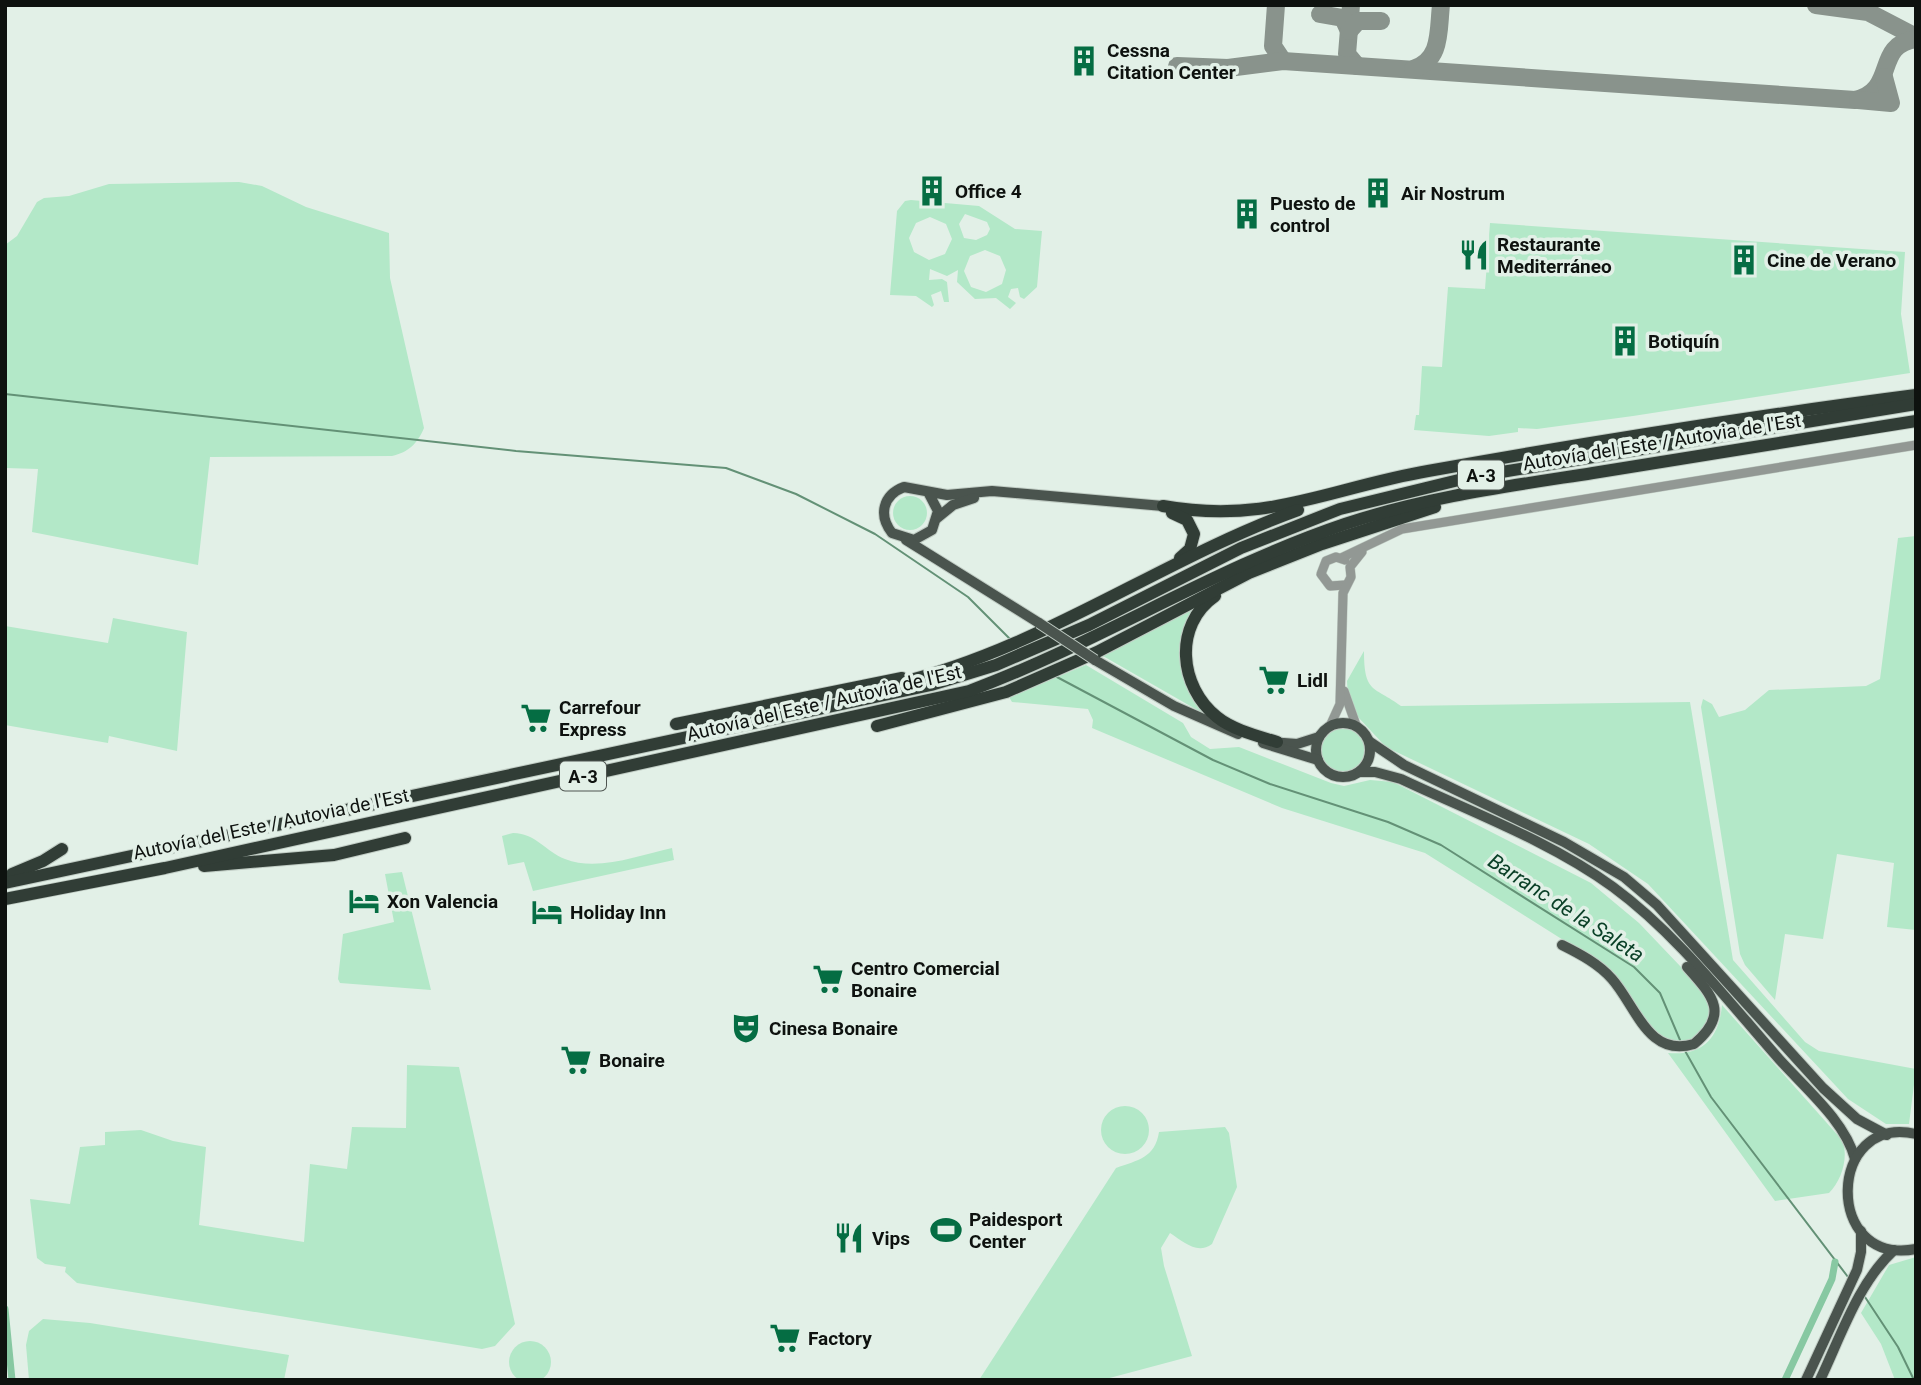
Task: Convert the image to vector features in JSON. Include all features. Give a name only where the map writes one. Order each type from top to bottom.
[{"type":"highway","points":[[1161,509],[1239,513],[1275,509],[1423,471],[1916,395]]},
{"type":"highway","name":"Autovía del Este / Autovia de l'Est","points":[[5,883],[931,684],[1071,632],[1241,548],[1340,509],[1405,491],[1525,467],[1916,404]]},
{"type":"highway","name":"Autovía del Este / Autovia de l'Est","points":[[5,899],[165,867],[957,694],[1000,679],[1085,642],[1246,561],[1344,524],[1407,505],[1916,421]]},
{"type":"highway","points":[[877,726],[1006,692],[1096,656],[1225,584],[1322,544],[1435,507],[1535,489],[1585,474]]},
{"type":"highway","points":[[676,724],[991,661],[1189,558],[1277,518],[1360,488]]},
{"type":"highway","points":[[1114,598],[1124,589],[1182,557],[1189,549],[1194,534],[1187,520],[1161,509]]},
{"type":"highway","points":[[1258,570],[1205,603],[1189,629],[1185,653],[1187,671],[1194,689],[1218,718],[1277,742]]},
{"type":"highway","points":[[677,738],[720,723],[901,683],[954,667]]},
{"type":"highway","points":[[165,867],[185,869],[232,861],[334,855],[405,838]]},
{"type":"highway","points":[[5,875],[23,871],[62,849]]},
{"type":"main road","points":[[1161,509],[992,491],[947,495],[913,486],[904,487],[886,500],[883,514],[891,533],[1174,706],[1254,739],[1318,760],[1328,773],[1336,776],[1375,772],[1401,779],[1558,853],[1611,885],[1651,917],[1752,1029],[1850,1140],[1855,1159]]},
{"type":"main road","points":[[928,492],[936,504],[937,518]]},
{"type":"main road","points":[[906,540],[928,534],[937,518],[960,501],[980,497],[1161,509]]},
{"type":"main road","points":[[928,534],[939,560]]},
{"type":"main road","points":[[1254,739],[1297,744],[1319,737],[1330,726],[1338,723],[1356,725],[1370,742],[1404,765],[1564,842],[1624,877],[1657,905],[1823,1088],[1857,1119],[1887,1135]]},
{"type":"main road","points":[[1318,760],[1319,737]]},
{"type":"main road","points":[[1360,772],[1370,758],[1370,742]]},
{"type":"main road","points":[[1562,945],[1612,979],[1657,1041],[1678,1047],[1694,1044],[1713,1024],[1716,1010],[1710,995],[1647,924],[1618,897],[1611,885]]},
{"type":"main road","points":[[1916,1134],[1887,1135],[1869,1144],[1855,1159],[1845,1189],[1847,1205],[1861,1231],[1876,1243],[1894,1250],[1916,1249]]},
{"type":"main road","points":[[1806,1380],[1857,1270],[1861,1252],[1861,1231]]},
{"type":"main road","points":[[1820,1380],[1867,1283],[1882,1261],[1894,1250]]},
{"type":"street","points":[[1341,610],[1330,586],[1323,579],[1323,565],[1331,558],[1341,558],[1383,536],[1440,523],[1916,445]]},
{"type":"street","points":[[1350,567],[1366,548],[1383,536]]},
{"type":"street","points":[[1330,726],[1340,709],[1341,610],[1345,585],[1351,577],[1350,567],[1341,558]]},
{"type":"street","points":[[1330,586],[1345,585]]},
{"type":"street","points":[[1341,671],[1344,694],[1356,725]]},
{"type":"green space","points":[[239,182],[262,186],[306,207],[389,233],[390,278],[424,428],[418,439],[408,450],[392,456],[210,457],[198,565],[32,532],[38,469],[6,468],[5,465],[5,245],[17,236],[37,202],[44,198],[69,196],[109,184]]},
{"type":"green space","points":[[905,201],[979,206],[1015,229],[1042,231],[1037,287],[1024,299],[1020,297],[1018,288],[1011,289],[1008,297],[1016,303],[1010,309],[996,298],[975,299],[957,282],[958,270],[947,276],[930,269],[929,280],[942,279],[947,282],[949,302],[944,302],[941,291],[931,295],[934,305],[932,307],[916,296],[890,295],[897,211]],"holes":[[[965,214],[987,222],[990,229],[987,235],[976,240],[964,238],[959,224]],[[930,217],[946,224],[952,239],[945,254],[929,260],[914,252],[909,238],[916,223]],[[985,250],[1000,256],[1006,270],[1002,284],[986,292],[971,287],[964,271],[970,256]]]},
{"type":"green space","points":[[1490,223],[1905,252],[1901,314],[1910,373],[1633,416],[1537,429],[1518,428],[1518,432],[1489,436],[1414,430],[1416,415],[1419,415],[1422,366],[1442,367],[1448,287],[1485,289]]},
{"type":"green space","points":[[910,496],[922,501],[927,513],[922,525],[910,530],[898,525],[893,513],[898,501]]},
{"type":"green space","points":[[1916,536],[1916,930],[1887,927],[1894,863],[1837,854],[1823,939],[1785,934],[1775,1000],[1745,965],[1740,954],[1701,707],[1703,699],[1712,704],[1719,717],[1745,710],[1769,690],[1866,686],[1880,679],[1898,538]]},
{"type":"green space","points":[[1198,604],[1182,645],[1206,715],[1103,656]]},
{"type":"green space","points":[[113,618],[187,632],[177,751],[109,736],[108,743],[5,725],[5,626],[108,643]]},
{"type":"green space","points":[[1364,651],[1366,675],[1372,687],[1401,706],[1690,702],[1733,960],[1805,1042],[1819,1051],[1916,1069],[1909,1124],[1886,1124],[1848,1099],[1648,884],[1589,844],[1386,747],[1358,717],[1348,698],[1347,681]]},
{"type":"green space","points":[[1086,665],[1183,723],[1191,737],[1210,749],[1239,747],[1344,786],[1370,780],[1393,782],[1591,883],[1639,923],[1702,989],[1711,1006],[1708,1024],[1689,1041],[1668,1042],[1652,1029],[1606,967],[1425,853],[1282,808],[1092,728],[1093,720],[1088,709],[1012,702],[1009,697]]},
{"type":"green space","points":[[1343,727],[1359,734],[1366,750],[1359,766],[1343,773],[1327,766],[1320,750],[1327,734]]},
{"type":"green space","points":[[513,833],[528,836],[558,856],[578,863],[618,861],[672,848],[674,860],[533,891],[524,862],[508,865],[502,836]]},
{"type":"green space","points":[[402,872],[431,990],[340,983],[338,979],[343,934],[394,922],[385,874]]},
{"type":"green space","points":[[1722,1005],[1842,1140],[1845,1153],[1843,1168],[1829,1193],[1775,1201],[1668,1053],[1690,1052],[1707,1043],[1717,1027]]},
{"type":"green space","points":[[407,1065],[459,1067],[515,1324],[495,1346],[482,1349],[77,1283],[65,1272],[66,1267],[45,1264],[37,1258],[30,1199],[70,1204],[80,1147],[105,1145],[105,1132],[141,1130],[173,1141],[206,1147],[199,1225],[304,1242],[310,1164],[347,1169],[352,1127],[406,1128]]},
{"type":"green space","points":[[1125,1106],[1142,1113],[1149,1130],[1142,1147],[1125,1154],[1108,1147],[1101,1130],[1108,1113]]},
{"type":"green space","points":[[1225,1127],[1229,1133],[1237,1187],[1212,1244],[1196,1248],[1170,1233],[1161,1248],[1192,1356],[1102,1380],[979,1380],[1116,1168],[1149,1153],[1159,1132]]},
{"type":"green space","points":[[1916,1257],[1916,1380],[1895,1380],[1881,1344],[1861,1313],[1889,1265]]},
{"type":"green space","points":[[43,1319],[90,1323],[289,1355],[284,1380],[29,1380],[26,1345],[29,1331]]},
{"type":"green space","points":[[530,1341],[545,1347],[551,1362],[545,1377],[530,1383],[515,1377],[509,1362],[515,1347]]},
{"type":"waterway","points":[[5,394],[516,451],[726,468],[796,494],[875,534],[968,597],[1010,639]]},
{"type":"waterway","name":"Barranc de la Saleta","points":[[1055,676],[1213,760],[1270,784],[1388,822],[1441,845],[1634,967],[1660,993],[1680,1040]]},
{"type":"waterway","name":"Barranc de la Saleta","points":[[1684,1049],[1711,1097],[1848,1277]]},
{"type":"waterway","points":[[1785,1380],[1832,1279],[1835,1262]]},
{"type":"waterway","name":"Barranc de la Saleta","points":[[1865,1297],[1898,1347],[1914,1380]]},
{"type":"waterway","points":[[5,1309],[12,1380]]},
{"type":"taxiway","points":[[1276,5],[1273,46],[1283,61]]},
{"type":"taxiway","points":[[1351,5],[1347,54],[1357,66]]},
{"type":"taxiway","points":[[1413,69],[1422,65],[1434,52],[1441,5]]},
{"type":"taxiway","points":[[1816,5],[1868,12],[1916,37]]},
{"type":"taxiway","points":[[1320,14],[1343,18],[1349,31]]},
{"type":"taxiway","points":[[1349,31],[1358,21],[1381,21]]},
{"type":"taxiway","points":[[1177,66],[1228,68],[1283,61],[1855,100],[1868,95],[1877,87],[1894,50],[1903,43],[1916,39]]},
{"type":"taxiway","points":[[1858,100],[1891,103],[1884,77]]},
{"type":"place","name":"Cessna Citation Center","points":[[1084,61]]},
{"type":"place","name":"Office 4","points":[[932,191]]},
{"type":"place","name":"Air Nostrum","points":[[1378,193]]},
{"type":"place","name":"Puesto de control","points":[[1247,214]]},
{"type":"place","name":"Restaurante Mediterráneo","points":[[1474,255]]},
{"type":"place","name":"Cine de Verano","points":[[1744,260]]},
{"type":"place","name":"Botiquín","points":[[1625,341]]},
{"type":"place","name":"Lidl","points":[[1274,680]]},
{"type":"place","name":"Carrefour Express","points":[[536,718]]},
{"type":"place","name":"Xon Valencia","points":[[364,901]]},
{"type":"place","name":"Holiday Inn","points":[[547,912]]},
{"type":"place","name":"Centro Comercial Bonaire","points":[[828,979]]},
{"type":"place","name":"Cinesa Bonaire","points":[[746,1028]]},
{"type":"place","name":"Bonaire","points":[[576,1060]]},
{"type":"place","name":"Paidesport Center","points":[[946,1230]]},
{"type":"place","name":"Vips","points":[[849,1238]]},
{"type":"place","name":"Factory","points":[[785,1338]]}]
